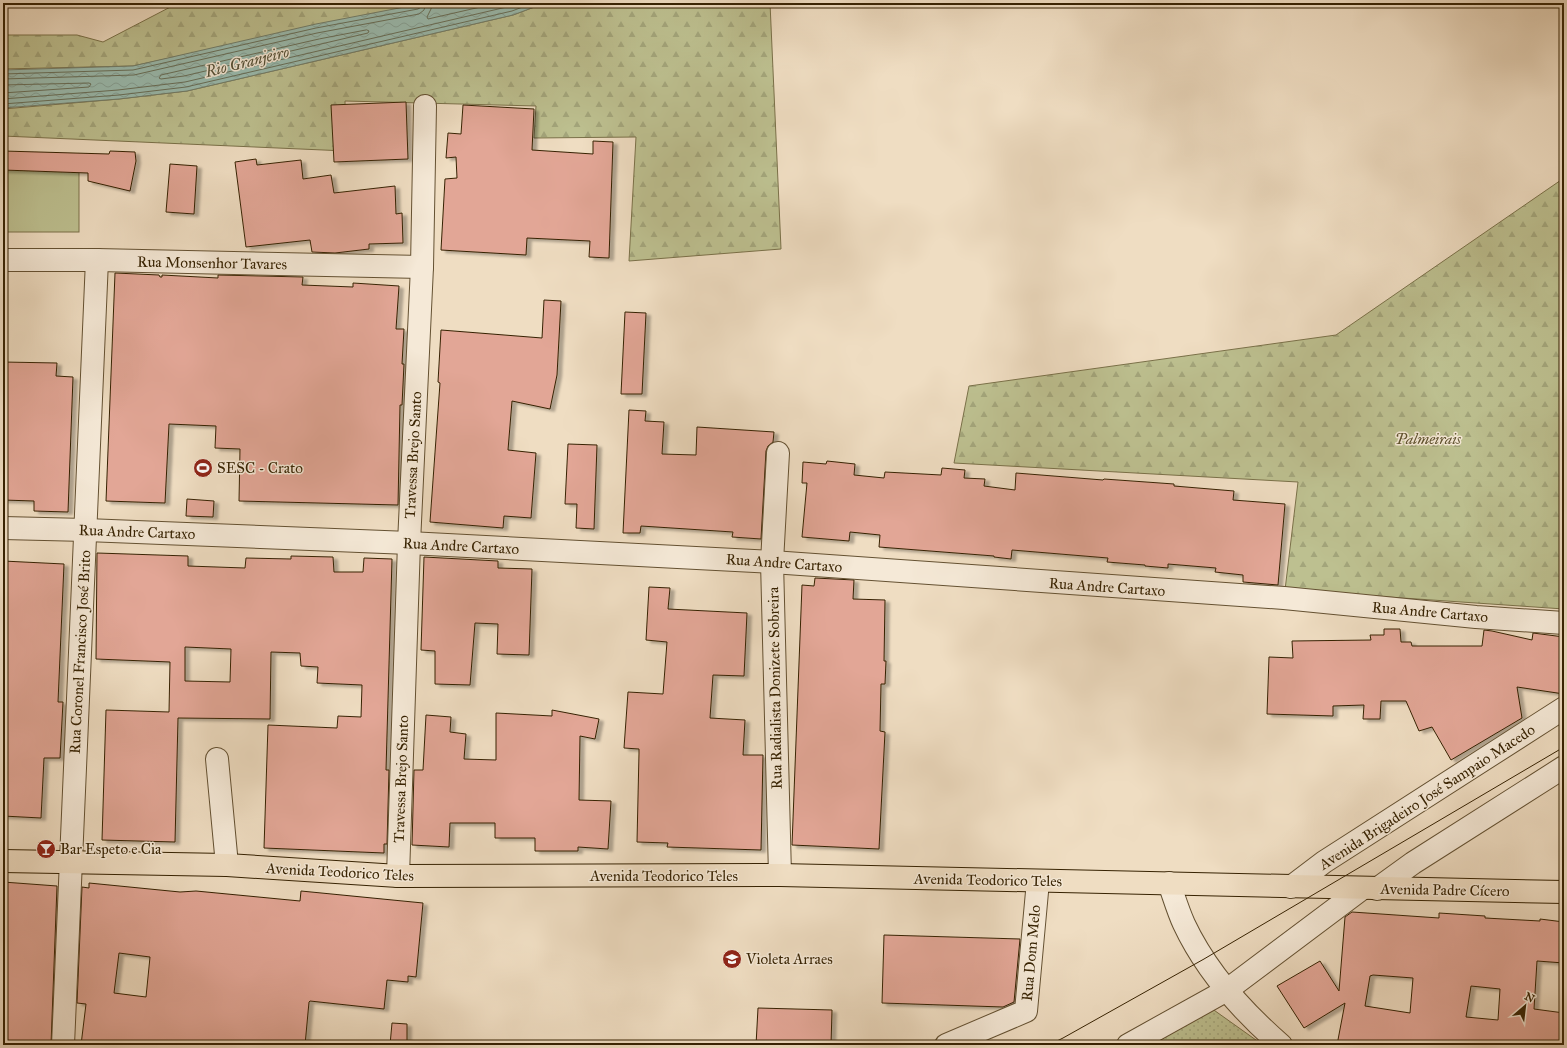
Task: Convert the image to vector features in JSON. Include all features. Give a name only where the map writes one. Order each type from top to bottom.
[{"type":"main road","name":"Avenida Teodorico Teles","points":[[3,861],[227,866],[398,876],[780,875],[1169,883],[1325,888]]},
{"type":"main road","name":"Avenida Padre Cícero","points":[[1325,888],[1564,892]]},
{"type":"street","name":"Travessa Brejo Santo","points":[[398,876],[409,543],[422,267],[425,106]]},
{"type":"street","name":"Rua Monsenhor Tavares","points":[[3,260],[97,260],[422,267]]},
{"type":"street","name":"Rua Coronel Francisco José Brito","points":[[63,1045],[97,260]]},
{"type":"street","name":"Rua Radialista Donizete Sobreira","points":[[778,453],[772,562],[780,875]]},
{"type":"street","name":"Rua Andre Cartaxo","points":[[3,528],[409,543],[772,562],[1284,598],[1476,617],[1564,623]]},
{"type":"street","name":"Avenida Brigadeiro José Sampaio Macedo","points":[[1291,887],[1324,862],[1564,708]]},
{"type":"street","points":[[217,760],[227,866]]},
{"type":"street","points":[[1128,1045],[1227,990],[1370,889],[1564,767]]},
{"type":"street","name":"Rua Dom Melo","points":[[946,1045],[1026,1011],[1038,881]]},
{"type":"street","points":[[1169,883],[1184,924],[1204,959],[1227,990],[1257,1024],[1281,1045]]},
{"type":"green space","points":[[178,3],[425,3],[133,66],[3,69],[3,35],[77,35],[103,42]]},
{"type":"green space","points":[[545,3],[770,3],[781,249],[629,261],[636,137],[534,138],[536,106],[345,101],[346,151],[3,136],[3,109],[119,99],[187,91],[513,15]]},
{"type":"green space","points":[[3,166],[79,166],[79,232],[3,232]]},
{"type":"green space","name":"Palmeirais","points":[[1564,178],[1564,609],[1285,590],[1298,482],[954,463],[969,386],[1336,335]]},
{"type":"green space","points":[[1211,1008],[1263,1045],[1152,1045]]},
{"type":"water","name":"Rio Granjeiro","points":[[425,3],[545,3],[513,15],[187,91],[119,99],[3,108],[3,70],[133,66],[316,24]]},
{"type":"building","points":[[406,102],[408,159],[334,162],[331,105]]},
{"type":"building","points":[[463,105],[534,109],[532,150],[593,154],[593,141],[613,142],[609,258],[589,257],[590,241],[527,238],[526,255],[441,250],[445,179],[457,178],[456,157],[446,158],[448,133],[461,134]]},
{"type":"building","points":[[3,151],[109,154],[110,151],[135,152],[136,161],[130,191],[88,181],[88,173],[3,170]]},
{"type":"building","points":[[256,159],[257,165],[301,160],[303,179],[331,175],[334,193],[395,186],[396,214],[402,213],[403,243],[369,244],[369,249],[335,253],[312,252],[310,240],[246,247],[235,162]]},
{"type":"building","points":[[170,164],[197,166],[194,214],[166,212]]},
{"type":"building","points":[[115,273],[159,275],[160,277],[162,277],[162,275],[218,278],[218,275],[303,277],[302,285],[353,287],[353,283],[399,286],[396,329],[404,329],[402,364],[404,364],[402,405],[400,405],[398,505],[239,501],[240,449],[215,448],[216,426],[169,424],[165,503],[106,501]]},
{"type":"building","points":[[544,300],[561,301],[557,375],[550,409],[512,401],[508,450],[536,453],[531,518],[504,516],[503,528],[430,522],[440,383],[438,382],[441,330],[542,338]]},
{"type":"building","points":[[625,312],[646,313],[642,394],[621,394]]},
{"type":"building","points":[[3,362],[57,363],[56,376],[73,377],[68,512],[34,511],[34,501],[3,500]]},
{"type":"building","points":[[629,410],[646,411],[645,421],[664,422],[662,454],[696,455],[697,427],[774,432],[773,442],[768,446],[766,451],[761,539],[732,537],[733,532],[641,526],[640,533],[623,533]]},
{"type":"building","points":[[568,444],[597,445],[594,529],[576,528],[577,504],[565,504]]},
{"type":"building","points":[[827,461],[855,464],[854,475],[884,478],[885,472],[941,475],[942,468],[965,470],[964,478],[985,479],[984,486],[1015,490],[1016,473],[1174,484],[1174,486],[1234,491],[1233,500],[1285,504],[1278,585],[1243,582],[1243,575],[1215,572],[1216,568],[1168,564],[1168,568],[1145,566],[1107,562],[1108,558],[1012,550],[1011,559],[994,556],[879,547],[880,535],[850,532],[849,541],[802,537],[807,483],[802,483],[803,462],[826,464]]},
{"type":"building","points":[[187,499],[214,501],[213,517],[186,516]]},
{"type":"building","points":[[97,553],[188,556],[188,566],[245,568],[246,558],[291,559],[291,556],[333,557],[334,572],[363,572],[364,558],[392,559],[386,770],[389,770],[387,844],[384,844],[384,853],[264,848],[268,725],[337,728],[338,716],[361,717],[362,685],[317,683],[318,667],[301,666],[300,653],[271,652],[270,719],[178,718],[175,842],[102,840],[106,710],[169,712],[170,662],[96,659]],"holes":[[[185,647],[231,649],[230,682],[185,681]]]},
{"type":"building","points":[[424,557],[498,561],[498,568],[532,569],[529,655],[497,654],[498,624],[475,623],[470,685],[435,684],[435,651],[421,650]]},
{"type":"building","points":[[3,561],[64,564],[58,702],[63,702],[60,758],[44,758],[41,818],[3,816]]},
{"type":"building","points":[[815,578],[854,580],[853,599],[885,600],[884,661],[886,661],[885,684],[881,684],[880,731],[885,732],[879,849],[792,845],[802,585],[814,586]]},
{"type":"building","points":[[649,587],[670,588],[668,609],[747,613],[744,676],[713,675],[710,718],[745,720],[743,755],[763,755],[761,850],[667,847],[668,843],[637,842],[639,749],[624,748],[628,692],[663,694],[667,642],[646,640]]},
{"type":"building","points":[[1384,629],[1400,629],[1401,642],[1411,642],[1412,646],[1482,646],[1484,630],[1532,640],[1533,633],[1564,637],[1564,694],[1517,687],[1522,718],[1451,760],[1432,727],[1419,731],[1406,701],[1381,701],[1380,719],[1363,719],[1364,705],[1333,706],[1333,716],[1267,714],[1269,657],[1293,658],[1292,641],[1371,640],[1370,635],[1384,635]]},
{"type":"building","points":[[552,710],[599,719],[595,739],[580,736],[579,800],[611,801],[608,849],[578,847],[578,851],[535,851],[535,838],[495,838],[495,823],[450,823],[449,847],[412,845],[414,770],[423,770],[426,715],[451,717],[450,732],[466,734],[464,759],[496,760],[496,713],[552,716]]},
{"type":"building","points":[[3,882],[57,886],[51,1045],[3,1045]]},
{"type":"building","points":[[89,883],[180,892],[196,891],[300,901],[301,891],[423,903],[416,977],[408,976],[408,982],[387,980],[384,1009],[310,1001],[305,1045],[81,1045],[86,1004],[77,1003],[82,887],[89,888]],"holes":[[[119,953],[150,957],[146,997],[114,993]]]},
{"type":"building","points":[[1352,912],[1439,918],[1439,913],[1485,916],[1485,918],[1540,921],[1540,919],[1564,922],[1564,963],[1537,961],[1534,1009],[1564,1013],[1564,1045],[1337,1045],[1345,1003],[1304,1028],[1277,986],[1320,961],[1339,991],[1345,917]],"holes":[[[1370,976],[1413,978],[1410,1013],[1365,1006]],[[1471,986],[1500,989],[1498,1020],[1466,1017]]]},
{"type":"building","points":[[884,935],[1020,939],[1014,1002],[1003,1007],[882,1003]]},
{"type":"building","points":[[758,1008],[832,1010],[831,1045],[756,1045]]},
{"type":"building","points":[[392,1023],[407,1024],[407,1045],[390,1045]]},
{"type":"tram line","points":[[1049,1045],[1204,959],[1564,747]]},
{"type":"place","name":"SESC - Crato","points":[[203,468]]},
{"type":"place","name":"Bar Espeto e Cia","points":[[46,849]]},
{"type":"place","name":"Violeta Arraes","points":[[732,959]]}]
